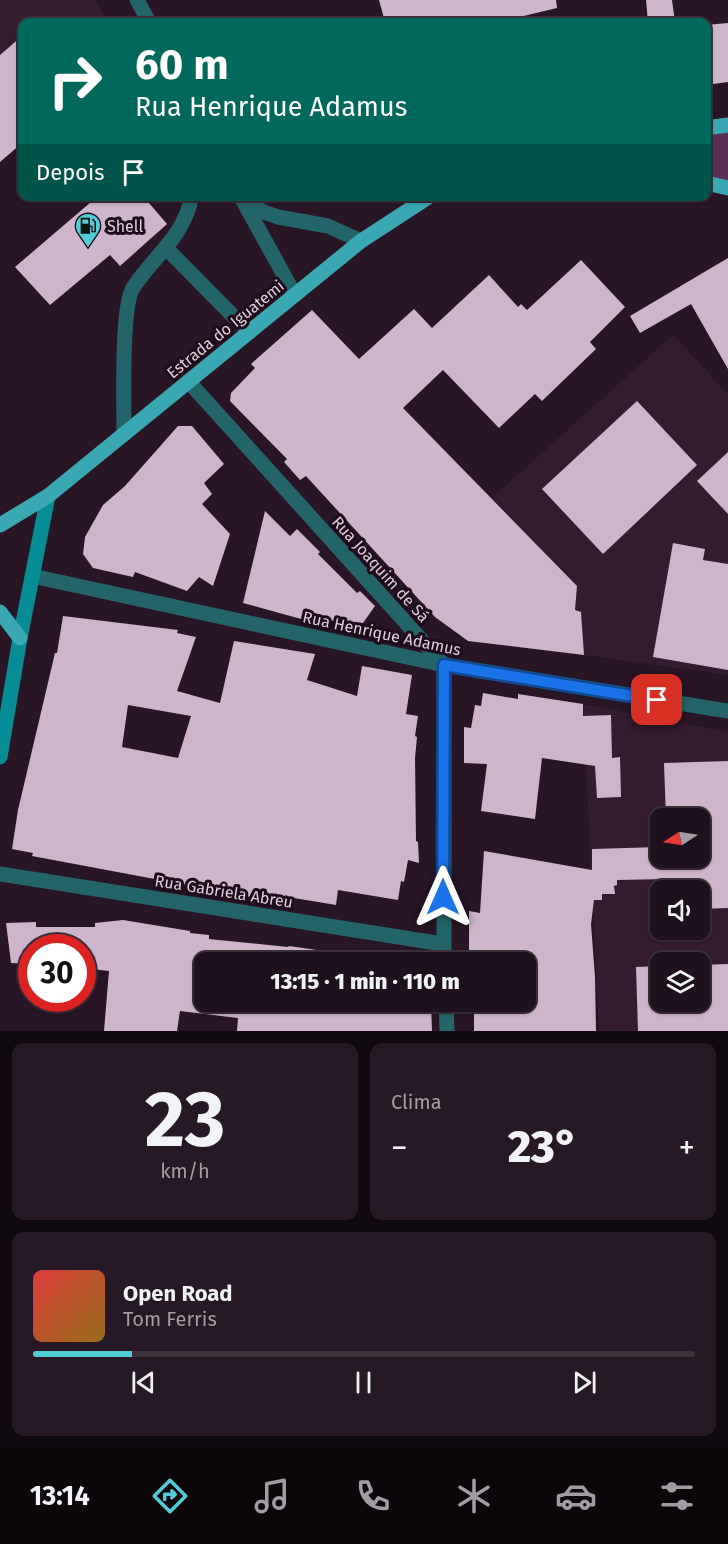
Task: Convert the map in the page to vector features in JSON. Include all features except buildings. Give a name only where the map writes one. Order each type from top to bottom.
[{"type":"main road","points":[[711,127],[728,125]]},
{"type":"main road","points":[[711,184],[728,188]]},
{"type":"main road","name":"Estrada do Iguatemi","points":[[0,525],[48,496],[361,241],[422,201]]},
{"type":"main road","points":[[0,757],[20,638],[48,496]]},
{"type":"main road","points":[[0,612],[20,638]]},
{"type":"street","points":[[137,0],[146,18]]},
{"type":"street","points":[[124,434],[127,312],[131,290],[176,237],[190,201]]},
{"type":"street","points":[[243,201],[295,295]]},
{"type":"street","points":[[247,201],[271,214],[328,226],[361,241]]},
{"type":"street","points":[[166,248],[249,332]]},
{"type":"street","name":"Rua Joaquim de Sá","points":[[189,382],[444,665]]},
{"type":"street","name":"Rua Henrique Adamus","points":[[32,576],[444,665],[728,711]]},
{"type":"street","points":[[443,952],[444,665]]},
{"type":"street","name":"Rua Gabriela Abreu","points":[[0,874],[443,944]]},
{"type":"street","points":[[446,1012],[447,1031]]},
{"type":"shaded area","points":[[0,0],[96,0],[105,18],[18,18],[18,147],[0,162]]},
{"type":"shaded area","points":[[728,125],[728,188],[711,184],[711,130]]},
{"type":"shaded area","points":[[673,335],[728,394],[728,675],[584,655],[581,612],[575,610],[577,586],[492,498]]},
{"type":"shaded area","points":[[583,704],[728,732],[728,1031],[599,1031]]},
{"type":"place","name":"Shell","points":[[88,249]]},
{"type":"route","points":[[443,897],[444,665],[657,700]]}]
